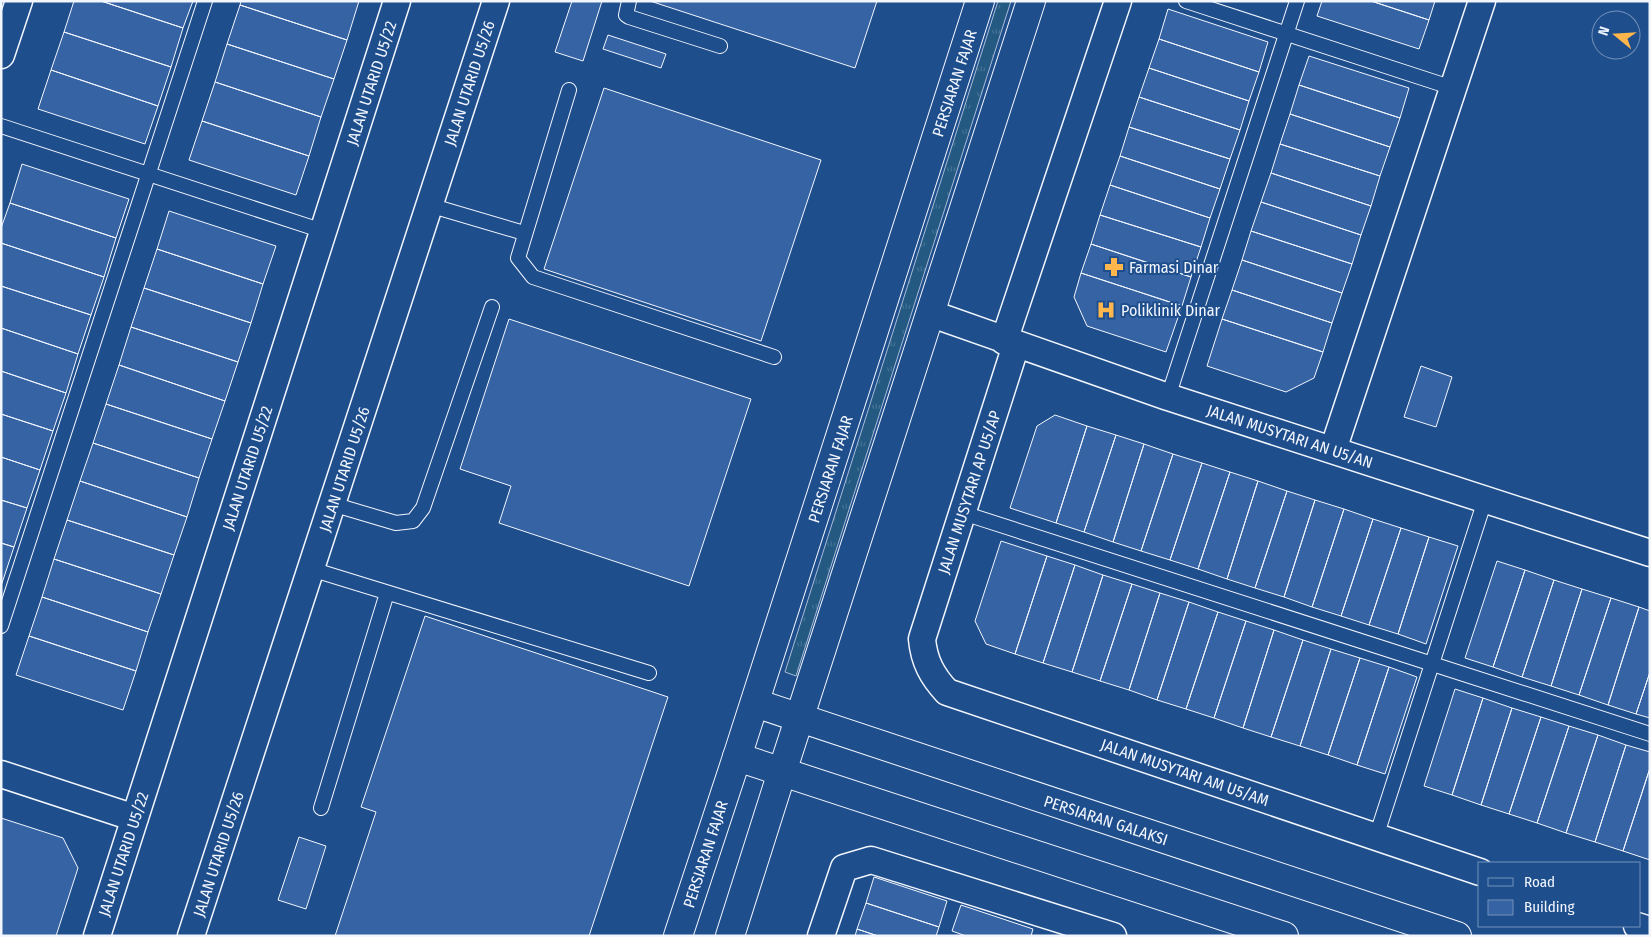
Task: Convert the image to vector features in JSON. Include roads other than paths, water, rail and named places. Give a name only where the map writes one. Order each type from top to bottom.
[{"type":"main road","name":"PERSIARAN FAJAR","points":[[678,936],[755,703],[980,1]]},
{"type":"main road","points":[[730,936],[932,314],[1031,1]]},
{"type":"main road","name":"PERSIARAN GALAKSI","points":[[755,703],[1457,936]]},
{"type":"main road","points":[[737,757],[1284,936]]},
{"type":"street","points":[[1,55],[19,1]]},
{"type":"street","name":"JALAN UTARID U5/22","points":[[97,936],[397,1]]},
{"type":"street","name":"JALAN MUSYTARI AP U5/AP","points":[[922,638],[963,513],[1010,343],[1118,1]]},
{"type":"street","points":[[1333,450],[1482,1]]},
{"type":"street","name":"JALAN UTARID U5/26","points":[[192,936],[494,2]]},
{"type":"street","name":"JALAN MUSYTARI AN U5/AN","points":[[932,314],[1168,397],[1650,553]]},
{"type":"street","name":"JALAN MUSYTARI AM U5/AM","points":[[922,638],[923,653],[929,668],[947,692],[1478,871]]},
{"type":"street","points":[[1,774],[135,818]]},
{"type":"street","points":[[821,936],[844,868],[872,860],[1071,930],[1112,936]]},
{"type":"lane","points":[[1,626],[205,1]]},
{"type":"lane","points":[[629,1],[626,15],[629,18],[720,46]]},
{"type":"lane","points":[[1186,1],[1453,88]]},
{"type":"lane","points":[[1168,397],[1297,1]]},
{"type":"lane","points":[[569,90],[518,258],[533,277],[774,357]]},
{"type":"lane","points":[[1,126],[323,231]]},
{"type":"lane","points":[[429,205],[524,234]]},
{"type":"lane","points":[[332,504],[396,523],[413,521],[418,515],[423,508],[492,307]]},
{"type":"lane","points":[[1376,837],[1485,500]]},
{"type":"lane","points":[[963,513],[1650,734]]},
{"type":"lane","points":[[311,569],[649,674]]},
{"type":"lane","points":[[321,808],[387,592]]},
{"type":"place","name":"Farmasi Dinar","points":[[1114,267]]},
{"type":"place","name":"Poliklinik Dinar","points":[[1106,310]]}]
